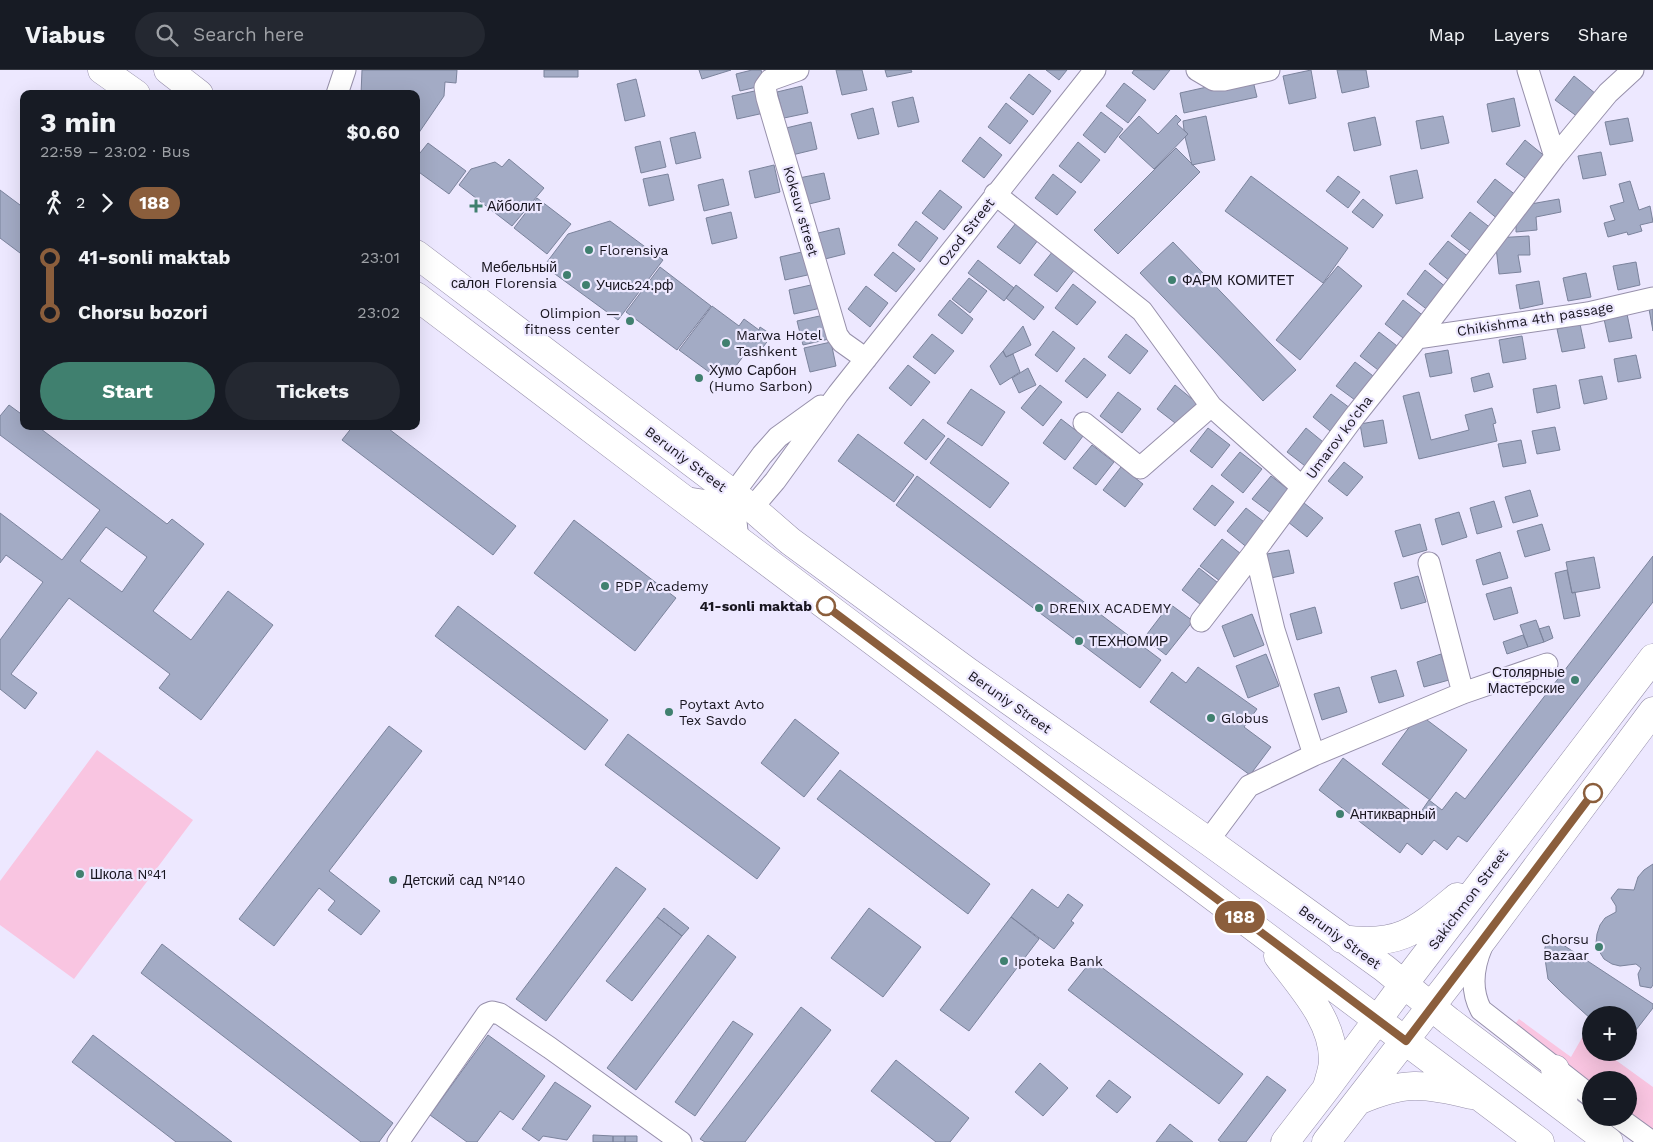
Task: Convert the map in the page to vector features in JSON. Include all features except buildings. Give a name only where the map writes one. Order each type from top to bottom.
[{"type":"main road","points":[[102,70],[130,90]]},
{"type":"main road","points":[[168,70],[195,90]]},
{"type":"main road","name":"Beruniy Street","points":[[420,257],[780,533],[967,671],[1208,841],[1404,984],[1432,1007],[1565,1090],[1609,1142]]},
{"type":"main road","points":[[420,299],[1540,1142]]},
{"type":"main road","points":[[749,548],[780,533]]},
{"type":"main road","name":"Sakichmon Street","points":[[1285,1142],[1653,658]]},
{"type":"main road","points":[[1326,1142],[1432,1007],[1653,711]]},
{"type":"main road","points":[[1342,939],[1362,942],[1382,941],[1409,933],[1433,917],[1494,865]]},
{"type":"main road","points":[[1261,932],[1323,1020],[1330,1042],[1333,1061],[1326,1089]]},
{"type":"main road","points":[[1358,1101],[1381,1091],[1404,1086],[1425,1085],[1481,1098]]},
{"type":"street","points":[[338,90],[345,70]]},
{"type":"street","name":"Koksuv street","points":[[798,70],[770,80],[765,87],[767,98],[837,335],[842,342],[866,359]]},
{"type":"street","name":"Ozod Street","points":[[740,502],[762,455],[778,437],[838,394],[1095,70]]},
{"type":"street","points":[[1197,70],[1214,80],[1224,80],[1269,70]]},
{"type":"street","points":[[1528,70],[1555,157]]},
{"type":"street","points":[[1555,157],[1608,93],[1634,70]]},
{"type":"street","name":"Umarov ko'cha","points":[[1201,621],[1354,417],[1417,338],[1555,157]]},
{"type":"street","points":[[995,194],[1142,311],[1211,406],[1302,487]]},
{"type":"street","name":"Chikishma 4th passage","points":[[1417,338],[1588,313],[1653,298]]},
{"type":"street","points":[[1084,423],[1140,468],[1211,406]]},
{"type":"street","points":[[681,497],[740,502],[749,548]]},
{"type":"street","points":[[1255,551],[1274,630],[1314,755]]},
{"type":"street","points":[[1429,563],[1463,693]]},
{"type":"street","points":[[1208,841],[1249,786],[1314,755],[1463,693],[1547,664]]},
{"type":"street","points":[[1484,938],[1474,964],[1473,979],[1476,998],[1481,1010],[1565,1090]]},
{"type":"street","points":[[398,1142],[487,1014],[492,1012],[500,1014],[550,1048],[681,1142]]},
{"type":"street","points":[[1631,1126],[1652,1142]]},
{"type":"shaded area","points":[[97,750],[193,820],[74,979],[0,925],[0,881]]},
{"type":"shaded area","points":[[1519,1019],[1571,1057],[1582,1038],[1582,1061],[1617,1061],[1631,1071],[1582,1071],[1582,1076],[1514,1025]]},
{"type":"shaded area","points":[[1637,1075],[1653,1087],[1653,1130],[1637,1118]]},
{"type":"bus line","name":"188","points":[[826,606],[1406,1041],[1593,793]]},
{"type":"place","name":"Айболит","points":[[476,206]]},
{"type":"place","name":"Florensiya","points":[[589,250]]},
{"type":"place","name":"Мебельный салон Florensia","points":[[567,275]]},
{"type":"place","name":"ФАРМ КОМИТЕТ","points":[[1172,280]]},
{"type":"place","name":"Учись24.рф","points":[[586,285]]},
{"type":"place","name":"Olimpion — fitness center","points":[[630,321]]},
{"type":"place","name":"Marwa Hotel Tashkent","points":[[726,343]]},
{"type":"place","name":"Хумо Сарбон (Humo Sarbon)","points":[[699,378]]},
{"type":"place","name":"PDP Academy","points":[[605,586]]},
{"type":"place","name":"41-sonli maktab","points":[[826,606]]},
{"type":"place","name":"DRENIX ACADEMY","points":[[1039,608]]},
{"type":"place","name":"ТЕХНОМИР","points":[[1079,641]]},
{"type":"place","name":"Столярные Мастерские","points":[[1575,680]]},
{"type":"place","name":"Poytaxt Avto Tex Savdo","points":[[669,712]]},
{"type":"place","name":"Globus","points":[[1211,718]]},
{"type":"place","name":"Антикварный","points":[[1340,814]]},
{"type":"place","name":"Школа №41","points":[[80,874]]},
{"type":"place","name":"Детский сад №140","points":[[393,880]]},
{"type":"place","name":"Chorsu Bazaar","points":[[1599,947]]},
{"type":"place","name":"Ipoteka Bank","points":[[1004,961]]}]
